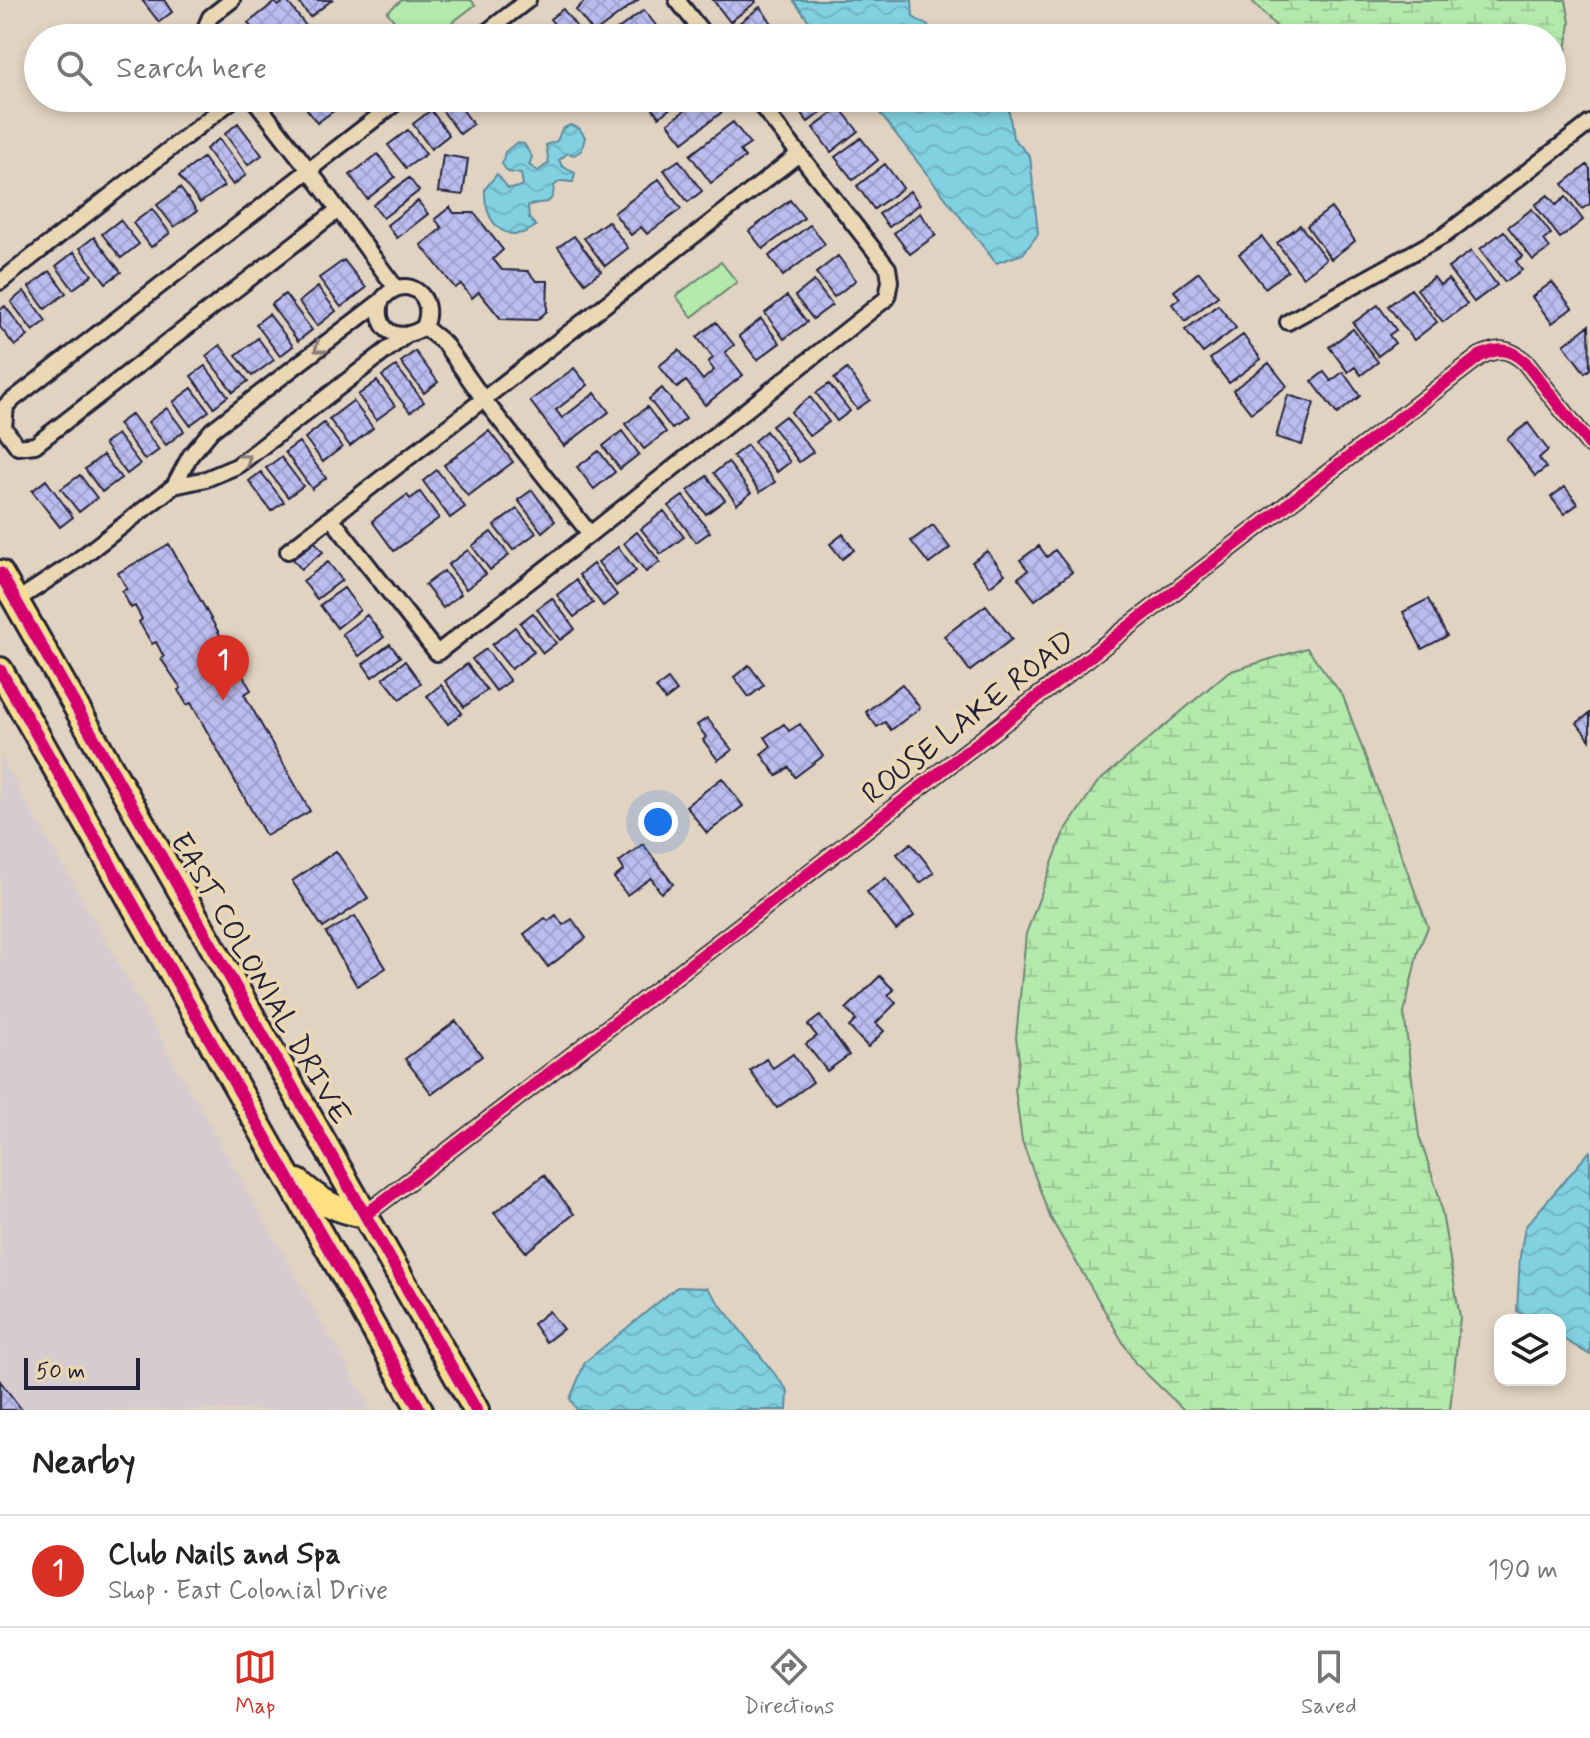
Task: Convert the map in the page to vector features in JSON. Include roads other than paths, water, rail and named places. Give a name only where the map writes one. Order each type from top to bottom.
[{"type":"highway","name":"EAST COLONIAL DRIVE","points":[[0,573],[476,1410]]},
{"type":"highway","points":[[0,670],[420,1410]]},
{"type":"highway","points":[[284,1170],[317,1199],[344,1212],[365,1215]]},
{"type":"street","points":[[207,24],[210,17],[232,0]]},
{"type":"street","points":[[497,24],[528,0]]},
{"type":"street","points":[[677,0],[696,24]]},
{"type":"street","points":[[0,282],[217,112]]},
{"type":"street","points":[[264,112],[396,288]]},
{"type":"street","points":[[338,210],[35,445],[18,447],[4,428],[6,405],[384,112]]},
{"type":"street","points":[[331,518],[437,653],[887,298],[890,281],[888,268],[766,112]]},
{"type":"street","points":[[1288,322],[1445,235],[1590,123]]},
{"type":"street","points":[[288,551],[799,154]]},
{"type":"street","points":[[16,601],[78,560],[174,486],[190,456],[212,430],[381,301],[387,293],[396,288],[415,290],[423,296],[428,313],[424,327],[405,336],[237,466],[206,479],[174,486]]},
{"type":"street","points":[[381,301],[381,321],[395,335],[405,336]]},
{"type":"street","points":[[424,327],[444,343],[484,400],[590,534]]},
{"type":"street","name":"ROUSE LAKE ROAD","points":[[365,1215],[1480,356],[1494,349],[1514,352],[1590,445]]},
{"type":"water","points":[[793,0],[912,0],[913,17],[925,24],[811,24]]},
{"type":"water","points":[[879,112],[1009,112],[1013,138],[1030,156],[1038,234],[1023,254],[996,263]]},
{"type":"water","points":[[570,125],[579,128],[585,137],[582,150],[574,155],[568,153],[559,160],[562,166],[575,173],[573,182],[559,182],[554,186],[549,201],[528,206],[529,218],[536,226],[515,234],[498,228],[488,211],[485,189],[497,174],[508,188],[523,185],[521,174],[508,172],[502,164],[505,152],[516,143],[524,144],[532,157],[529,165],[538,171],[549,163],[546,145],[557,141],[562,129]]},
{"type":"water","points":[[1590,1151],[1590,1355],[1566,1341],[1566,1314],[1522,1314],[1517,1311],[1525,1227]]},
{"type":"water","points":[[677,1287],[707,1288],[788,1391],[787,1410],[577,1410],[570,1399],[585,1362]]},
{"type":"place","name":"Club Nails and Spa","points":[[223,701]]}]
